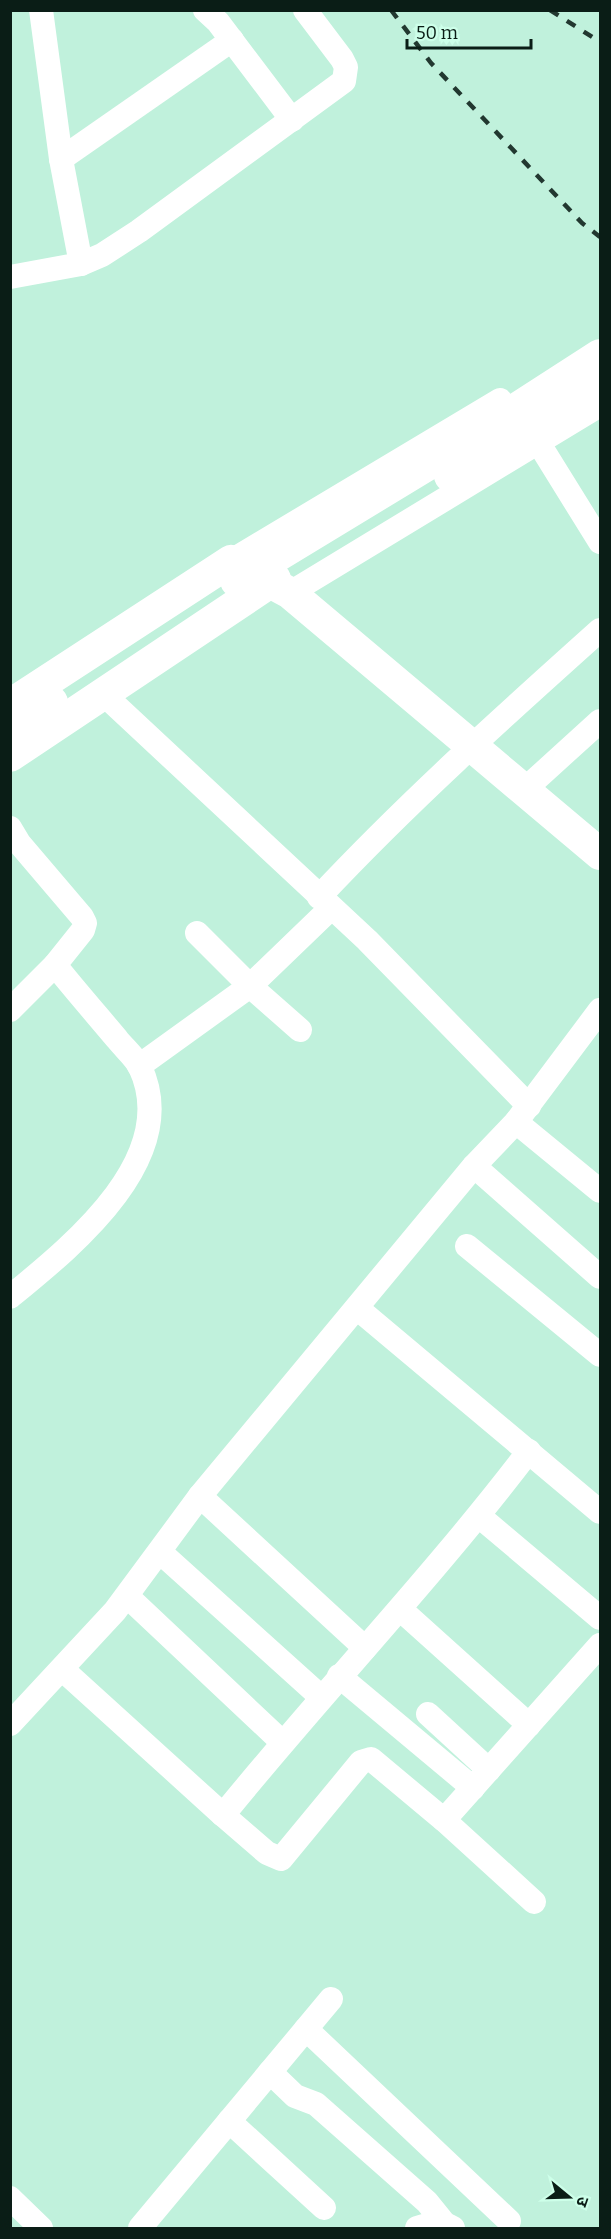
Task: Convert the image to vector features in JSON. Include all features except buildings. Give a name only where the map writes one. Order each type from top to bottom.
[{"type":"main road","points":[[10,731],[165,623],[473,437],[600,355]]},
{"type":"main road","points":[[10,756],[269,583],[600,385]]},
{"type":"main road","points":[[10,705],[231,561],[290,592],[524,790],[595,843]]},
{"type":"main road","points":[[10,766],[37,759],[113,703],[265,604],[290,592]]},
{"type":"street","points":[[41,10],[61,159],[81,264]]},
{"type":"street","points":[[205,10],[232,40],[292,120]]},
{"type":"street","points":[[10,277],[81,264],[102,255],[139,231],[339,86],[347,75],[342,59],[305,10]]},
{"type":"street","points":[[61,159],[232,40]]},
{"type":"street","points":[[231,561],[501,400]]},
{"type":"street","points":[[290,592],[600,405]]},
{"type":"street","points":[[538,442],[600,542]]},
{"type":"street","points":[[140,1066],[250,986],[325,902],[380,833],[471,745],[600,630]]},
{"type":"street","points":[[113,703],[367,939],[522,1114],[600,1191]]},
{"type":"street","points":[[524,790],[600,721]]},
{"type":"street","points":[[10,1010],[80,936],[85,923],[13,840]]},
{"type":"street","points":[[197,933],[250,986],[300,1030]]},
{"type":"street","points":[[10,1297],[61,1256],[94,1222],[129,1175],[146,1135],[149,1101],[140,1066],[55,965]]},
{"type":"street","points":[[13,1717],[62,1669],[127,1596],[200,1496],[474,1166],[522,1114],[600,1010]]},
{"type":"street","points":[[474,1166],[600,1277]]},
{"type":"street","points":[[468,1246],[600,1355]]},
{"type":"street","points":[[357,1308],[600,1512]]},
{"type":"street","points":[[223,1815],[282,1742],[479,1516],[529,1451]]},
{"type":"street","points":[[200,1496],[365,1648]]},
{"type":"street","points":[[479,1516],[600,1618]]},
{"type":"street","points":[[160,1552],[321,1697]]},
{"type":"street","points":[[127,1596],[282,1742]]},
{"type":"street","points":[[400,1609],[529,1725]]},
{"type":"street","points":[[444,1820],[600,1645]]},
{"type":"street","points":[[62,1669],[267,1853],[281,1859],[361,1762],[371,1759],[444,1820],[534,1902]]},
{"type":"street","points":[[339,1676],[481,1779]]},
{"type":"street","points":[[428,1714],[481,1779]]},
{"type":"street","points":[[140,2229],[331,1999]]},
{"type":"street","points":[[306,2029],[509,2221]]},
{"type":"street","points":[[270,2072],[295,2096],[316,2104],[427,2202],[448,2226]]},
{"type":"street","points":[[229,2121],[324,2208]]},
{"type":"street","points":[[10,2198],[41,2229]]},
{"type":"street","points":[[417,2229],[448,2226]]},
{"type":"railway","points":[[391,10],[431,63],[582,223],[600,237]]},
{"type":"railway","points":[[550,10],[600,42]]}]
